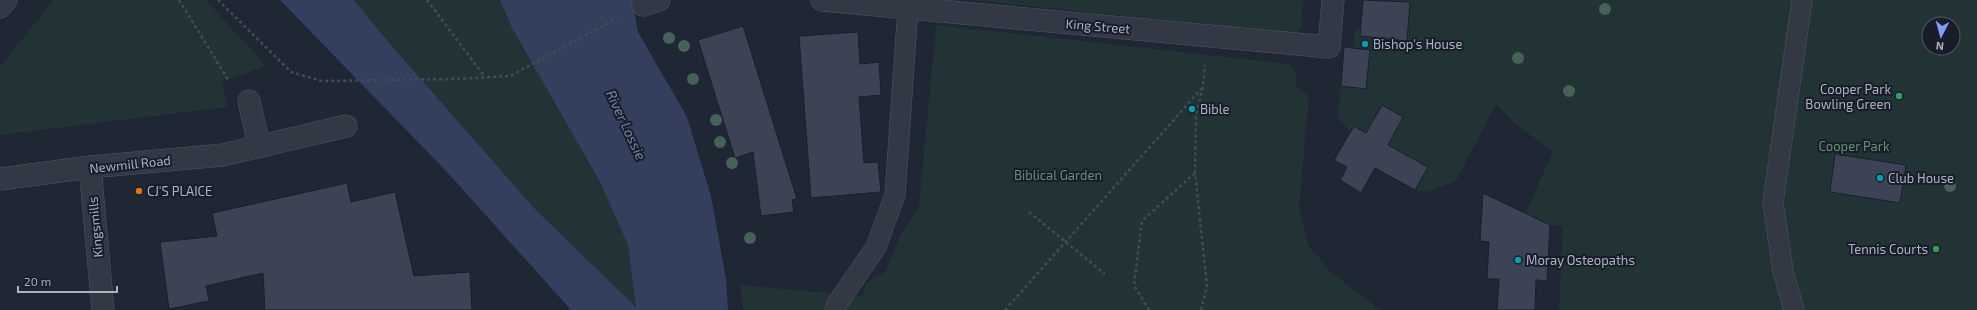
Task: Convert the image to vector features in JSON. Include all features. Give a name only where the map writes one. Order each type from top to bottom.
[{"type":"street","points":[[0,7],[6,0]]},
{"type":"street","name":"King Street","points":[[822,0],[1329,47],[1333,0]]},
{"type":"street","points":[[249,101],[259,146]]},
{"type":"street","name":"Newmill Road","points":[[0,179],[90,167],[223,155],[346,126]]},
{"type":"street","name":"Kingsmills","points":[[90,167],[103,310]]},
{"type":"lane","points":[[1794,310],[1783,271],[1773,202],[1802,0]]},
{"type":"lane","points":[[836,310],[838,304],[876,247],[894,195],[908,8]]},
{"type":"path","points":[[179,0],[230,84],[249,101]]},
{"type":"path","points":[[218,0],[291,72],[322,81],[456,79],[510,76],[651,2]]},
{"type":"path","points":[[427,0],[486,77]]},
{"type":"path","points":[[1005,310],[1203,87],[1196,115],[1195,172],[1207,286],[1201,310]]},
{"type":"path","points":[[1149,310],[1134,285],[1142,221],[1195,172]]},
{"type":"path","points":[[1030,212],[1067,241],[1105,274]]},
{"type":"green space","points":[[54,0],[206,0],[266,66],[222,82],[227,107],[0,135],[0,66]]},
{"type":"green space","points":[[354,0],[500,0],[512,28],[600,182],[628,245],[637,308],[535,209],[391,45]]},
{"type":"green space","points":[[972,0],[1303,0],[1301,29],[1295,34]]},
{"type":"green space","name":"Cooper Park","points":[[1363,0],[1977,0],[1977,310],[1559,310],[1563,226],[1550,225],[1526,213],[1553,151],[1519,127],[1496,104],[1456,181],[1427,192],[1415,190],[1428,167],[1354,126],[1350,132],[1338,117],[1344,47],[1353,48],[1355,29],[1361,29]]},
{"type":"green space","name":"Biblical Garden","points":[[936,25],[1289,64],[1296,74],[1296,86],[1309,96],[1299,208],[1308,245],[1331,272],[1380,310],[743,310],[740,285],[862,296],[866,283],[886,271],[902,232],[919,206]]},
{"type":"water","name":"River Lossie","points":[[280,0],[354,0],[391,45],[535,209],[636,307],[628,245],[600,182],[512,28],[500,0],[632,0],[638,32],[687,117],[711,196],[726,279],[728,310],[571,310],[446,171]]},
{"type":"building","points":[[1363,0],[1410,2],[1407,41],[1360,36]]},
{"type":"building","points":[[743,26],[797,199],[792,200],[794,212],[761,216],[753,152],[735,158],[698,40]]},
{"type":"building","points":[[858,32],[860,64],[879,62],[881,95],[859,97],[864,163],[878,162],[881,192],[811,198],[799,36]]},
{"type":"building","points":[[1344,47],[1370,50],[1366,89],[1341,86]]},
{"type":"building","points":[[1382,105],[1403,117],[1388,145],[1428,167],[1415,190],[1375,168],[1361,193],[1340,180],[1347,167],[1334,160],[1354,126],[1366,133]]},
{"type":"building","name":"Club House","points":[[1835,154],[1906,165],[1900,203],[1830,192]]},
{"type":"building","points":[[347,183],[351,202],[395,192],[414,276],[470,272],[472,310],[265,310],[263,273],[206,286],[209,301],[169,309],[160,242],[217,236],[212,213]]},
{"type":"building","name":"Moray Osteopaths","points":[[1483,193],[1550,225],[1547,281],[1536,280],[1535,310],[1497,310],[1499,279],[1487,279],[1489,242],[1480,241]]},
{"type":"place","name":"Bishop's House","points":[[1365,44]]},
{"type":"place","name":"Cooper Park Bowling Green","points":[[1899,96]]},
{"type":"place","name":"Bible","points":[[1192,109]]},
{"type":"place","name":"Club House","points":[[1880,178]]},
{"type":"place","name":"CJ'S PLAICE","points":[[139,191]]},
{"type":"place","name":"Tennis Courts","points":[[1936,249]]},
{"type":"place","name":"Moray Osteopaths","points":[[1518,260]]}]
